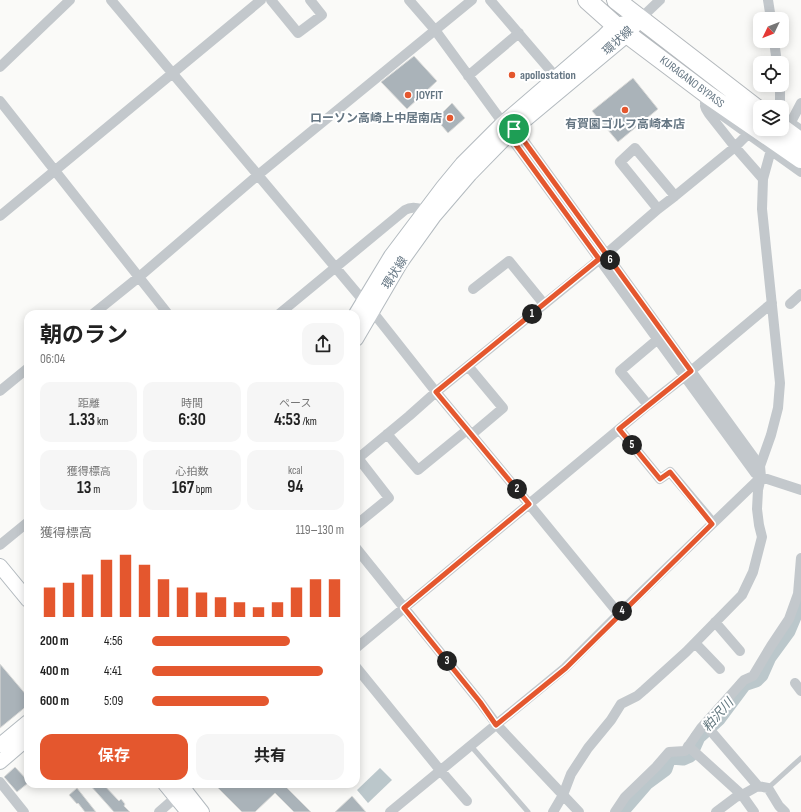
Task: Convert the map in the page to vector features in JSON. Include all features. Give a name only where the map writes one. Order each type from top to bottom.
[{"type":"highway","name":"KURAGANO BYPASS","points":[[587,0],[706,99],[801,159]]},
{"type":"highway","name":"KURAGANO BYPASS","points":[[616,0],[753,106]]},
{"type":"highway","points":[[694,60],[714,65],[760,100]]},
{"type":"highway","points":[[789,127],[801,142]]},
{"type":"street","points":[[0,67],[70,0]]},
{"type":"street","points":[[111,0],[367,306],[619,614]]},
{"type":"street","points":[[0,216],[261,0]]},
{"type":"street","points":[[271,0],[298,33],[322,15],[310,0]]},
{"type":"street","points":[[409,0],[435,30],[508,129],[519,134],[658,339],[688,373]]},
{"type":"street","points":[[98,310],[139,277],[258,175],[472,0]]},
{"type":"street","points":[[490,0],[556,77]]},
{"type":"street","points":[[640,19],[660,0]]},
{"type":"street","points":[[768,0],[770,12]]},
{"type":"street","name":"環状線","points":[[360,311],[367,306],[434,216],[508,129],[556,77],[604,36],[622,29],[640,19]]},
{"type":"street","name":"環状線","points":[[360,327],[367,306],[391,256],[462,164],[483,143],[508,129],[622,29]]},
{"type":"street","points":[[468,76],[519,33]]},
{"type":"street","points":[[706,99],[748,134],[801,172]]},
{"type":"street","points":[[706,99],[706,109],[709,114],[763,180]]},
{"type":"street","points":[[0,101],[165,310]]},
{"type":"street","points":[[789,117],[801,103]]},
{"type":"street","points":[[789,124],[801,130]]},
{"type":"street","points":[[360,457],[436,392],[735,147],[748,134]]},
{"type":"street","points":[[658,209],[620,162],[635,148],[675,196]]},
{"type":"street","points":[[553,812],[563,795],[571,774],[588,748],[611,720],[621,704],[637,696],[695,643],[742,595],[753,572],[762,537],[757,509],[760,471],[778,408],[780,383],[762,209],[763,180],[771,150]]},
{"type":"street","points":[[284,310],[404,210],[414,207],[425,210]]},
{"type":"street","points":[[602,256],[688,373],[755,473],[760,471],[801,490]]},
{"type":"street","points":[[473,289],[508,261],[544,304]]},
{"type":"street","points":[[790,304],[800,295]]},
{"type":"street","points":[[360,645],[772,303]]},
{"type":"street","points":[[648,405],[620,371],[658,339]]},
{"type":"street","points":[[388,434],[418,470],[503,408],[468,366]]},
{"type":"street","points":[[0,391],[24,371]]},
{"type":"street","points":[[619,429],[660,479],[670,472],[712,524]]},
{"type":"street","points":[[360,463],[389,498],[360,522]]},
{"type":"street","points":[[390,812],[566,668],[619,614],[712,524],[760,471]]},
{"type":"street","points":[[0,545],[24,525]]},
{"type":"street","points":[[360,553],[480,702],[496,725],[579,812]]},
{"type":"street","points":[[615,812],[626,797],[669,752],[685,751],[701,728],[744,680],[753,676],[789,619],[798,594],[801,558]]},
{"type":"street","points":[[0,566],[24,595]]},
{"type":"street","points":[[715,622],[740,651]]},
{"type":"street","points":[[695,643],[720,669]]},
{"type":"street","points":[[360,672],[467,801]]},
{"type":"street","points":[[0,745],[24,725]]},
{"type":"street","points":[[710,730],[758,786],[768,788],[779,806],[785,812]]},
{"type":"street","points":[[0,762],[24,741]]},
{"type":"street","points":[[688,746],[742,795],[754,812]]},
{"type":"street","points":[[0,782],[24,812]]},
{"type":"street","points":[[716,812],[736,797],[758,786]]},
{"type":"street","points":[[159,812],[183,789]]},
{"type":"street","points":[[183,789],[188,812]]},
{"type":"street","points":[[183,789],[202,812]]},
{"type":"lane","points":[[471,746],[528,812]]},
{"type":"lane","points":[[768,788],[801,758]]},
{"type":"shaded area","points":[[380,768],[392,780],[368,803],[357,790]]},
{"type":"building","name":"JOYFIT","points":[[414,56],[437,81],[407,109],[381,82]]},
{"type":"building","name":"有賀園ゴルフ高崎本店","points":[[633,78],[658,109],[618,142],[592,111]]},
{"type":"building","name":"ローソン高崎上中居南店","points":[[452,103],[465,118],[448,133],[436,119]]},
{"type":"building","points":[[0,664],[24,692],[24,708],[0,728]]},
{"type":"building","points":[[15,767],[24,777],[24,786],[17,792],[4,777]]},
{"type":"building","points":[[77,788],[96,812],[85,812],[69,795]]},
{"type":"building","points":[[93,788],[107,788],[119,801],[121,799],[125,804],[124,806],[130,812],[114,812]]},
{"type":"building","points":[[218,788],[287,788],[311,812],[294,812],[275,793],[255,812],[242,812]]},
{"type":"building","points":[[352,796],[366,812],[335,812]]},
{"type":"waterway","name":"粕沢川","points":[[621,812],[646,783],[665,769],[668,760],[671,757],[683,758],[690,755],[698,737],[718,719],[744,684],[756,680],[761,675],[769,657],[788,631],[801,600]]},
{"type":"place","name":"apollostation","points":[[512,75]]},
{"type":"place","name":"JOYFIT","points":[[408,95]]},
{"type":"place","name":"有賀園ゴルフ高崎本店","points":[[625,110]]},
{"type":"place","name":"ローソン高崎上中居南店","points":[[450,118]]},
{"type":"route","points":[[514,129],[691,371],[619,429],[660,479],[670,472],[712,524],[619,614],[566,668],[496,725],[480,702],[404,608],[529,504],[436,392],[599,259],[508,134],[514,129]]}]
